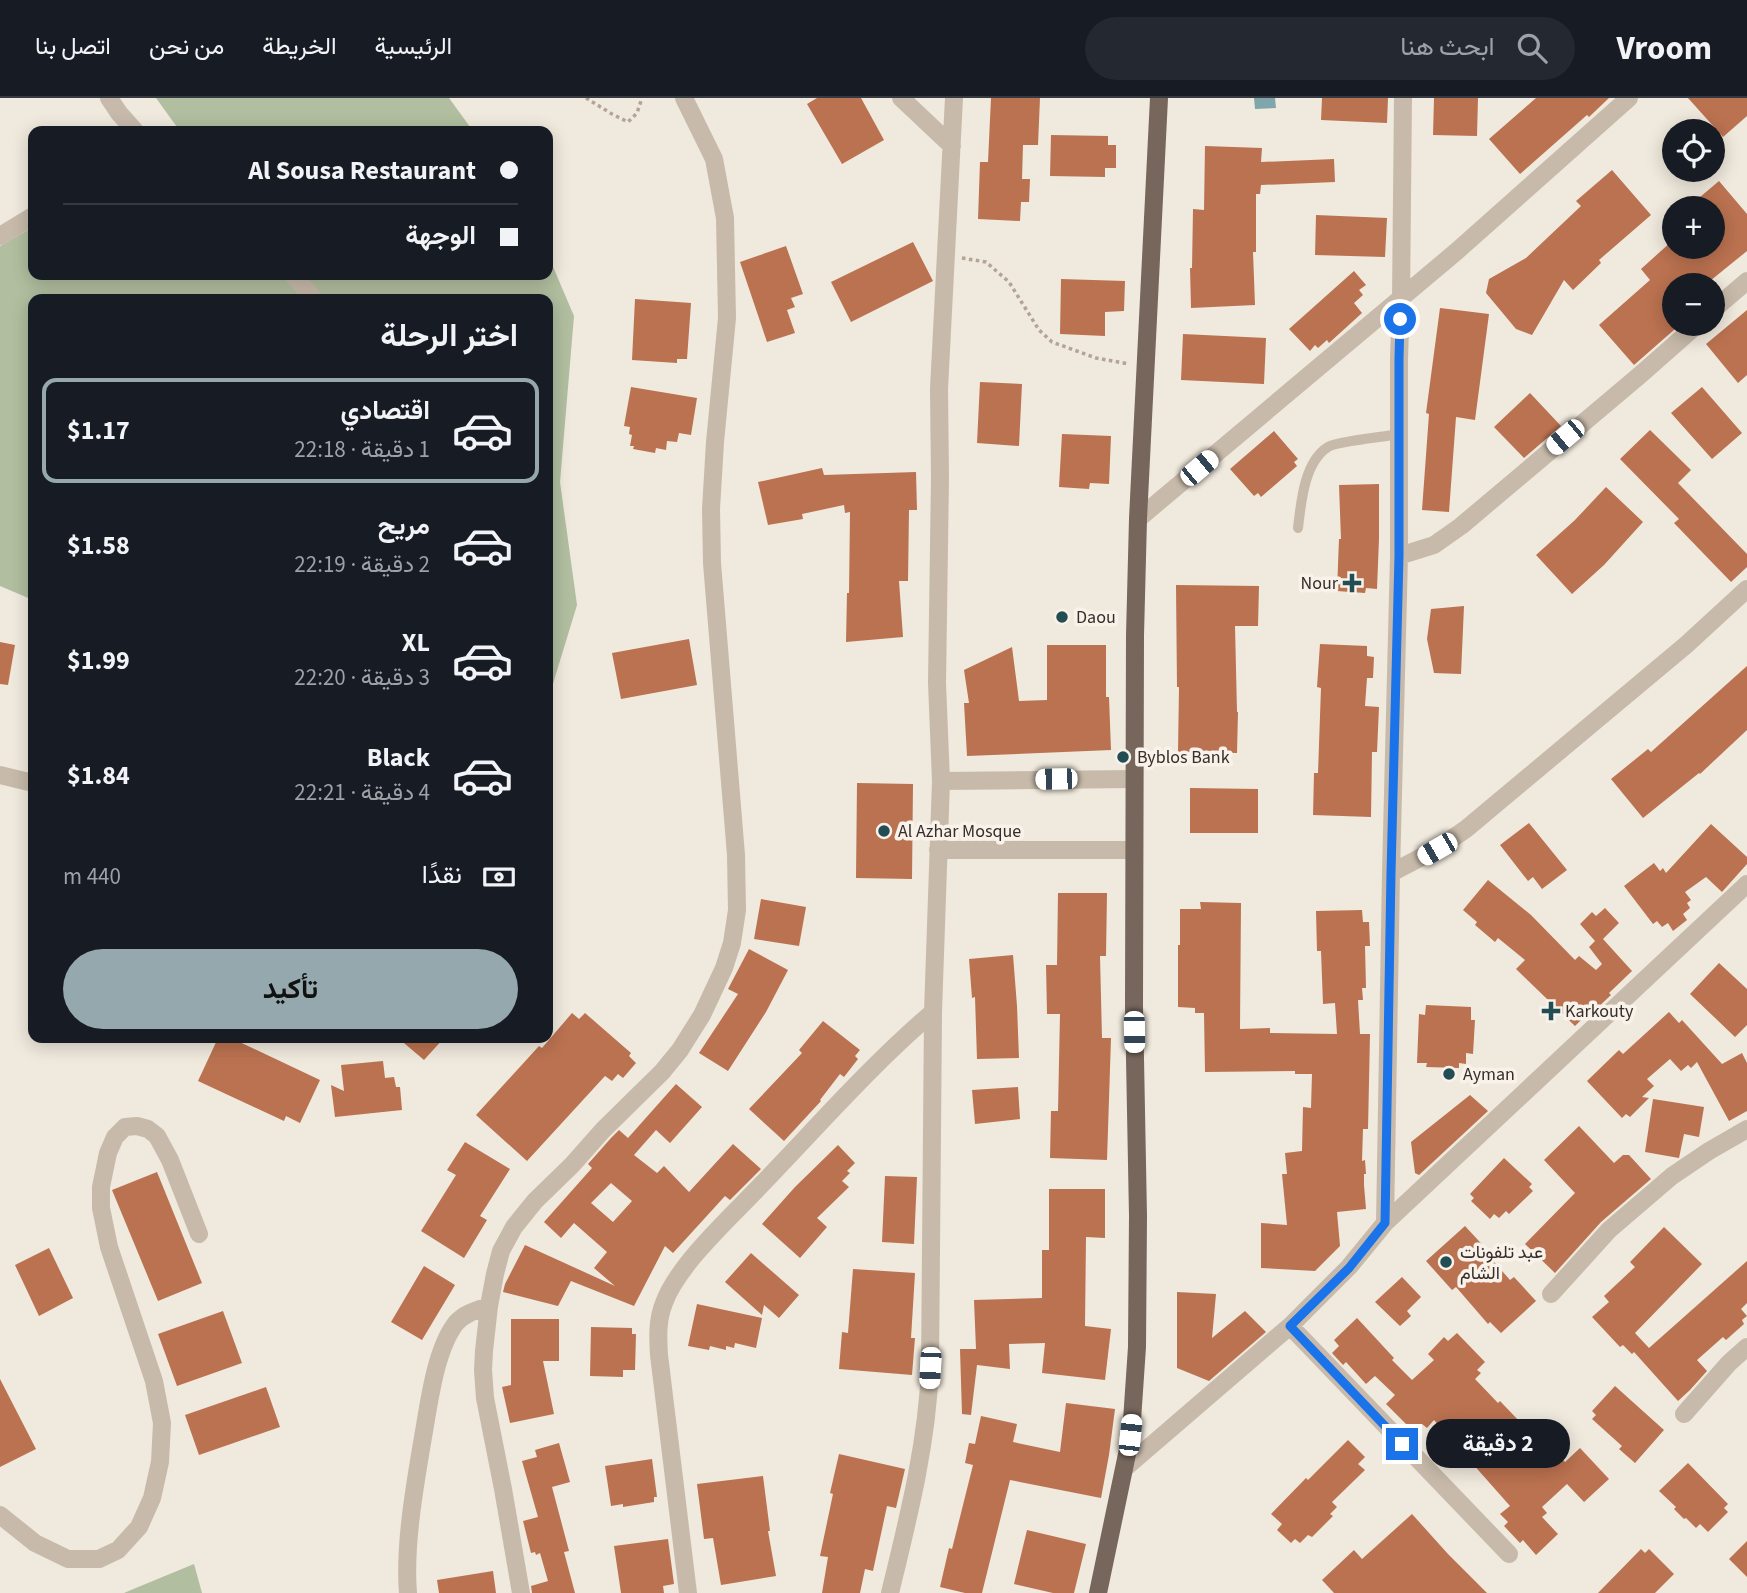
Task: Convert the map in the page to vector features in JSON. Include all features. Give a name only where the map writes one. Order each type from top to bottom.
[{"type":"main road","points":[[1098,1593],[1125,1468],[1133,1409],[1137,1347],[1134,779],[1138,519],[1159,98]]},
{"type":"street","points":[[109,98],[131,126]]},
{"type":"street","points":[[521,1593],[485,1398],[483,1370],[489,1306],[501,1251],[514,1227],[535,1202],[662,1073],[680,1050],[702,1015],[724,968],[732,943],[737,910],[736,855],[712,563],[711,509],[727,318],[725,218],[713,159],[684,98]]},
{"type":"street","points":[[901,98],[952,146]]},
{"type":"street","points":[[890,1593],[915,1486],[929,1392],[933,1012],[941,781],[937,683],[939,389],[954,98]]},
{"type":"street","points":[[1385,1223],[1399,556],[1403,98]]},
{"type":"street","points":[[1138,519],[1401,299],[1629,98]]},
{"type":"street","points":[[0,236],[28,219]]},
{"type":"street","points":[[297,280],[310,294]]},
{"type":"street","points":[[1725,300],[1747,281]]},
{"type":"street","points":[[1399,556],[1434,545],[1448,536],[1684,336]]},
{"type":"street","points":[[1391,873],[1437,849],[1466,829],[1686,645],[1747,589]]},
{"type":"street","points":[[0,775],[28,782]]},
{"type":"street","points":[[941,781],[1134,779]]},
{"type":"street","points":[[938,850],[1134,850]]},
{"type":"street","points":[[1125,1468],[1290,1326],[1349,1268],[1385,1223],[1747,884]]},
{"type":"street","points":[[688,1593],[659,1356],[658,1328],[664,1303],[678,1276],[707,1243],[869,1071],[933,1012]]},
{"type":"street","points":[[0,1515],[35,1543],[68,1559],[99,1559],[118,1550],[139,1527],[152,1498],[160,1462],[162,1423],[154,1381],[109,1247],[101,1208],[101,1187],[108,1153],[115,1137],[125,1127],[148,1129],[157,1136],[170,1160],[199,1234]]},
{"type":"street","points":[[1551,1294],[1609,1230],[1672,1176],[1747,1129]]},
{"type":"street","points":[[408,1593],[411,1519],[431,1390],[445,1343],[457,1323],[473,1311],[489,1306]]},
{"type":"street","points":[[1290,1326],[1509,1554]]},
{"type":"street","points":[[1684,1414],[1729,1363],[1747,1347]]},
{"type":"lane","points":[[1298,528],[1302,491],[1313,463],[1321,454],[1330,446],[1399,434]]},
{"type":"path","points":[[586,98],[628,122],[637,113],[642,98]]},
{"type":"path","points":[[946,256],[986,262],[1009,282],[1040,330],[1052,342],[1096,358],[1146,367]]},
{"type":"green space","points":[[156,98],[449,98],[469,126],[176,126]]},
{"type":"green space","points":[[28,230],[28,280],[553,280],[553,267],[574,316],[560,482],[577,605],[553,684],[553,294],[28,294],[28,598],[0,586],[0,246]]},
{"type":"green space","points":[[194,1564],[202,1593],[124,1593],[131,1590]]},
{"type":"water","points":[[1254,98],[1275,98],[1276,108],[1255,109]]},
{"type":"building","points":[[817,98],[861,98],[884,140],[842,164],[807,104]]},
{"type":"building","points":[[991,98],[1040,98],[1038,145],[1023,145],[1022,179],[1030,179],[1029,202],[1021,202],[1020,221],[978,219],[980,162],[988,162]]},
{"type":"building","points":[[1322,98],[1388,98],[1387,123],[1321,120]]},
{"type":"building","points":[[1434,98],[1478,98],[1477,136],[1433,135]]},
{"type":"building","points":[[1536,98],[1609,98],[1520,174],[1489,139]]},
{"type":"building","points":[[1688,98],[1747,98],[1747,116],[1725,135],[1725,119],[1707,119]]},
{"type":"building","points":[[1051,135],[1108,136],[1108,145],[1116,145],[1116,168],[1105,168],[1105,177],[1050,176]]},
{"type":"building","points":[[1205,146],[1262,148],[1261,162],[1334,159],[1335,182],[1261,185],[1260,194],[1256,194],[1256,252],[1253,252],[1255,305],[1191,308],[1193,209],[1204,210]]},
{"type":"building","points":[[1612,170],[1651,215],[1599,260],[1601,263],[1573,290],[1564,280],[1532,335],[1516,329],[1486,293],[1489,279],[1526,258],[1581,206],[1576,201]]},
{"type":"building","points":[[1720,182],[1747,214],[1747,251],[1720,273],[1662,273],[1662,336],[1667,336],[1634,365],[1599,325],[1650,280],[1641,269],[1662,250],[1662,259],[1725,259],[1725,196],[1701,196]]},
{"type":"building","points":[[1316,215],[1387,218],[1385,257],[1315,255]]},
{"type":"building","points":[[913,242],[933,281],[851,322],[831,282]]},
{"type":"building","points":[[786,246],[803,294],[791,298],[795,307],[787,310],[795,333],[767,342],[740,262]]},
{"type":"building","points":[[1354,271],[1366,285],[1359,290],[1363,295],[1354,303],[1362,313],[1329,343],[1327,340],[1318,348],[1315,345],[1310,351],[1289,329]]},
{"type":"building","points":[[1061,279],[1125,281],[1124,311],[1105,312],[1105,336],[1060,334]]},
{"type":"building","points":[[635,299],[691,303],[687,359],[677,359],[677,363],[632,360]]},
{"type":"building","points":[[1440,308],[1489,314],[1475,420],[1456,417],[1449,512],[1422,510],[1429,414],[1426,413]]},
{"type":"building","points":[[1747,310],[1747,375],[1738,383],[1706,344],[1716,336],[1725,336],[1725,328]]},
{"type":"building","points":[[1183,334],[1266,338],[1264,384],[1181,380]]},
{"type":"building","points":[[980,382],[1022,384],[1019,446],[977,443]]},
{"type":"building","points":[[631,387],[697,398],[691,435],[679,433],[677,442],[667,441],[666,450],[656,448],[655,453],[633,449],[634,446],[630,446],[630,427],[624,426]]},
{"type":"building","points":[[1702,387],[1742,433],[1712,459],[1671,413]]},
{"type":"building","points":[[1530,393],[1561,426],[1524,458],[1494,427]]},
{"type":"building","points":[[1650,430],[1691,470],[1678,483],[1747,554],[1747,567],[1731,582],[1674,523],[1679,519],[1620,459]]},
{"type":"building","points":[[1274,431],[1298,459],[1294,462],[1297,466],[1261,497],[1258,493],[1254,496],[1230,469]]},
{"type":"building","points":[[1062,434],[1111,436],[1109,484],[1090,483],[1089,489],[1059,487]]},
{"type":"building","points":[[822,468],[824,475],[916,472],[917,510],[909,510],[908,581],[899,581],[903,637],[846,642],[850,512],[845,513],[844,505],[802,514],[803,519],[768,525],[758,482]]},
{"type":"building","points":[[1379,484],[1377,589],[1366,588],[1365,593],[1337,591],[1341,539],[1339,485]]},
{"type":"building","points":[[1606,487],[1643,522],[1604,565],[1572,594],[1536,555]]},
{"type":"building","points":[[1176,585],[1259,586],[1258,626],[1235,626],[1237,753],[1178,752]]},
{"type":"building","points":[[1464,606],[1461,674],[1434,673],[1427,639],[1431,609]]},
{"type":"building","points":[[689,639],[697,685],[621,699],[612,653]]},
{"type":"building","points":[[0,642],[15,645],[8,685],[0,684]]},
{"type":"building","points":[[1320,644],[1367,646],[1367,656],[1374,657],[1373,678],[1367,678],[1365,706],[1379,707],[1377,752],[1372,752],[1371,817],[1313,815],[1314,773],[1318,773],[1321,688],[1317,687]]},
{"type":"building","points":[[1047,645],[1106,645],[1106,697],[1109,697],[1111,750],[967,756],[964,703],[969,703],[964,670],[1012,647],[1019,701],[1047,700]]},
{"type":"building","points":[[1747,666],[1747,730],[1700,774],[1643,818],[1611,779],[1648,749],[1651,752]]},
{"type":"building","name":"Al Azhar Mosque","points":[[857,783],[913,784],[912,879],[856,878]]},
{"type":"building","points":[[1190,788],[1258,789],[1258,833],[1190,833]]},
{"type":"building","points":[[1529,823],[1567,870],[1542,889],[1533,877],[1528,881],[1500,845]]},
{"type":"building","points":[[1711,824],[1747,857],[1747,864],[1722,892],[1706,877],[1685,892],[1691,900],[1687,903],[1690,908],[1683,914],[1687,920],[1673,931],[1668,923],[1662,927],[1657,921],[1653,924],[1624,886],[1654,863],[1660,871],[1663,868],[1666,873]]},
{"type":"building","points":[[1488,880],[1531,915],[1575,960],[1579,956],[1596,970],[1602,964],[1589,947],[1595,941],[1580,924],[1592,912],[1596,916],[1605,908],[1619,923],[1603,939],[1632,971],[1609,993],[1611,995],[1575,1026],[1516,969],[1525,960],[1498,938],[1495,942],[1475,925],[1477,922],[1463,910]]},
{"type":"building","points":[[1058,893],[1107,893],[1106,956],[1100,956],[1102,1038],[1111,1038],[1107,1160],[1050,1158],[1051,1111],[1058,1111],[1060,1014],[1047,1014],[1046,965],[1057,965]]},
{"type":"building","points":[[761,899],[806,907],[799,946],[754,939]]},
{"type":"building","points":[[1200,902],[1241,903],[1240,1029],[1270,1028],[1270,1033],[1337,1034],[1335,1003],[1323,1004],[1316,911],[1362,910],[1363,922],[1369,922],[1370,946],[1365,946],[1366,988],[1362,988],[1363,1000],[1358,1000],[1360,1034],[1370,1034],[1368,1129],[1363,1129],[1362,1161],[1365,1160],[1366,1209],[1337,1212],[1340,1246],[1315,1271],[1261,1268],[1261,1223],[1287,1225],[1282,1174],[1287,1174],[1285,1153],[1302,1151],[1303,1107],[1311,1108],[1312,1074],[1295,1074],[1295,1071],[1205,1072],[1204,1013],[1195,1013],[1195,1008],[1178,1007],[1180,909],[1201,909]]},
{"type":"building","points":[[749,949],[788,970],[766,1012],[728,1071],[699,1053],[738,994],[728,989]]},
{"type":"building","points":[[1013,955],[1019,1058],[977,1059],[975,997],[972,998],[969,959]]},
{"type":"building","points":[[1719,963],[1747,989],[1747,1025],[1735,1037],[1690,994]]},
{"type":"building","points":[[1426,1005],[1471,1007],[1471,1020],[1475,1020],[1473,1054],[1466,1053],[1466,1064],[1459,1063],[1459,1068],[1426,1067],[1427,1063],[1417,1063],[1419,1014],[1425,1015]]},
{"type":"building","points":[[1669,1012],[1679,1023],[1682,1020],[1722,1064],[1742,1053],[1747,1063],[1747,1111],[1729,1121],[1697,1062],[1691,1068],[1688,1065],[1681,1071],[1670,1059],[1647,1079],[1654,1086],[1642,1097],[1649,1098],[1630,1117],[1626,1114],[1622,1118],[1587,1081],[1619,1050],[1623,1054]]},
{"type":"building","points":[[572,1013],[579,1019],[585,1013],[631,1053],[629,1056],[636,1063],[623,1078],[618,1074],[612,1081],[605,1076],[527,1161],[476,1115],[539,1046],[542,1048],[546,1043],[553,1043],[553,1035]]},
{"type":"building","points":[[823,1021],[860,1050],[855,1056],[858,1059],[844,1077],[840,1074],[821,1101],[784,1141],[749,1109],[802,1053],[799,1050]]},
{"type":"building","points":[[216,1043],[242,1043],[320,1080],[300,1123],[286,1116],[284,1121],[198,1081]]},
{"type":"building","points":[[404,1043],[439,1043],[424,1060]]},
{"type":"building","points":[[383,1061],[385,1078],[394,1077],[396,1087],[400,1087],[402,1110],[335,1117],[331,1085],[344,1091],[341,1065]]},
{"type":"building","points":[[676,1084],[702,1107],[670,1143],[656,1130],[634,1155],[657,1173],[664,1166],[689,1192],[733,1144],[761,1169],[730,1200],[725,1196],[673,1253],[665,1246],[634,1306],[571,1281],[558,1306],[503,1292],[525,1245],[615,1286],[594,1268],[607,1252],[574,1223],[561,1238],[544,1222],[592,1168],[588,1164],[619,1130],[628,1138]],"holes":[[[611,1183],[632,1201],[613,1222],[591,1203]]]},
{"type":"building","points":[[1018,1087],[1020,1119],[975,1124],[972,1090]]},
{"type":"building","points":[[1470,1095],[1488,1111],[1419,1175],[1415,1173],[1411,1142]]},
{"type":"building","points":[[1653,1099],[1704,1107],[1699,1137],[1684,1134],[1679,1158],[1645,1152]]},
{"type":"building","points":[[1579,1126],[1614,1163],[1623,1155],[1629,1155],[1651,1179],[1601,1222],[1555,1273],[1525,1244],[1575,1193],[1544,1160]]},
{"type":"building","points":[[465,1142],[510,1169],[480,1216],[487,1220],[464,1258],[421,1231],[456,1175],[447,1170]]},
{"type":"building","points":[[838,1145],[855,1163],[842,1181],[849,1187],[817,1218],[827,1227],[800,1258],[762,1224]]},
{"type":"building","points":[[1504,1158],[1532,1184],[1529,1187],[1533,1191],[1509,1214],[1506,1211],[1499,1218],[1494,1214],[1490,1219],[1471,1201],[1474,1198],[1470,1194]]},
{"type":"building","points":[[157,1172],[202,1283],[158,1301],[112,1190]]},
{"type":"building","points":[[885,1176],[917,1177],[914,1244],[882,1242]]},
{"type":"building","points":[[1049,1189],[1105,1189],[1105,1238],[1086,1237],[1085,1326],[1111,1329],[1105,1380],[1042,1373],[1045,1343],[1009,1344],[1010,1369],[977,1365],[971,1415],[962,1414],[960,1349],[976,1349],[974,1300],[1042,1298],[1042,1250],[1049,1250]]},
{"type":"building","points":[[1465,1226],[1510,1280],[1514,1277],[1536,1301],[1501,1333],[1490,1322],[1488,1324],[1456,1287],[1452,1290],[1426,1261]]},
{"type":"building","points":[[1664,1227],[1702,1264],[1635,1333],[1649,1348],[1747,1261],[1747,1303],[1741,1309],[1747,1316],[1742,1320],[1744,1324],[1726,1340],[1723,1337],[1697,1360],[1707,1371],[1678,1401],[1634,1352],[1632,1354],[1623,1345],[1620,1347],[1592,1317],[1609,1302],[1604,1296],[1635,1267],[1630,1262]]},
{"type":"building","points":[[49,1248],[73,1298],[39,1316],[15,1265]]},
{"type":"building","points":[[751,1253],[799,1295],[779,1318],[764,1305],[762,1315],[725,1282]]},
{"type":"building","points":[[424,1266],[455,1285],[422,1340],[391,1322]]},
{"type":"building","points":[[853,1269],[915,1273],[912,1375],[839,1369],[842,1332],[848,1333]]},
{"type":"building","points":[[1402,1277],[1421,1297],[1407,1311],[1411,1316],[1400,1326],[1375,1302]]},
{"type":"building","points":[[1177,1292],[1216,1294],[1212,1338],[1245,1311],[1266,1332],[1209,1381],[1177,1368]]},
{"type":"building","points":[[697,1304],[762,1318],[756,1348],[735,1343],[734,1348],[726,1346],[726,1350],[710,1346],[709,1350],[688,1346]]},
{"type":"building","points":[[223,1311],[242,1363],[177,1386],[158,1334]]},
{"type":"building","points":[[1357,1318],[1412,1380],[1434,1360],[1428,1354],[1444,1337],[1448,1341],[1457,1333],[1485,1362],[1477,1370],[1481,1373],[1475,1379],[1521,1423],[1518,1426],[1529,1438],[1527,1439],[1549,1462],[1557,1454],[1565,1462],[1580,1448],[1609,1479],[1584,1502],[1567,1484],[1542,1507],[1547,1513],[1542,1517],[1558,1534],[1536,1555],[1523,1540],[1520,1543],[1504,1526],[1508,1522],[1500,1514],[1510,1506],[1434,1420],[1427,1428],[1422,1424],[1414,1432],[1386,1404],[1395,1395],[1375,1376],[1366,1384],[1346,1362],[1343,1365],[1332,1353],[1339,1346],[1334,1340]]},
{"type":"building","points":[[511,1319],[559,1319],[559,1361],[543,1361],[554,1414],[510,1423],[502,1387],[511,1385]]},
{"type":"building","points":[[591,1327],[632,1328],[632,1334],[636,1334],[635,1370],[623,1370],[623,1377],[590,1376]]},
{"type":"building","points":[[0,1379],[36,1449],[0,1467]]},
{"type":"building","points":[[1615,1386],[1664,1430],[1635,1463],[1619,1449],[1622,1446],[1592,1419],[1596,1415],[1592,1411]]},
{"type":"building","points":[[266,1387],[280,1427],[199,1455],[185,1415]]},
{"type":"building","points":[[1066,1403],[1115,1409],[1101,1498],[1010,1480],[982,1593],[965,1593],[940,1587],[973,1465],[965,1463],[969,1443],[975,1444],[981,1416],[1017,1424],[1013,1442],[1060,1452]]},
{"type":"building","points":[[1348,1440],[1365,1457],[1358,1464],[1365,1470],[1332,1502],[1337,1507],[1330,1514],[1333,1516],[1312,1537],[1308,1535],[1300,1543],[1295,1539],[1291,1543],[1277,1530],[1282,1524],[1271,1514]]},
{"type":"building","points":[[559,1443],[570,1482],[552,1487],[569,1551],[564,1552],[575,1593],[532,1593],[531,1586],[548,1581],[540,1553],[531,1553],[523,1521],[538,1517],[522,1461],[537,1457],[535,1450]]},
{"type":"building","points":[[839,1454],[905,1469],[896,1508],[887,1506],[873,1571],[865,1569],[860,1593],[822,1593],[828,1557],[820,1556]]},
{"type":"building","points":[[652,1459],[657,1497],[654,1497],[654,1502],[623,1507],[623,1504],[611,1506],[605,1466]]},
{"type":"building","points":[[1688,1463],[1728,1504],[1724,1508],[1728,1512],[1708,1532],[1700,1524],[1696,1528],[1684,1519],[1659,1491]]},
{"type":"building","points":[[763,1476],[768,1531],[776,1576],[721,1585],[713,1538],[704,1539],[697,1484]]},
{"type":"building","points":[[1412,1514],[1487,1593],[1334,1593],[1322,1580],[1354,1550],[1362,1559]]},
{"type":"building","points":[[1027,1530],[1086,1544],[1074,1593],[1053,1593],[1014,1584]]},
{"type":"building","points":[[668,1539],[674,1584],[663,1586],[664,1593],[621,1593],[614,1546]]},
{"type":"building","points":[[1747,1541],[1747,1577],[1729,1559]]},
{"type":"building","points":[[1641,1549],[1645,1553],[1649,1549],[1674,1574],[1655,1593],[1598,1593]]},
{"type":"building","points":[[493,1571],[496,1593],[439,1593],[437,1580]]},
{"type":"place","name":"Nour","points":[[1352,583]]},
{"type":"place","name":"Daou","points":[[1062,617]]},
{"type":"place","name":"Byblos Bank","points":[[1123,757]]},
{"type":"place","name":"Al Azhar Mosque","points":[[884,831]]},
{"type":"place","name":"Karkouty","points":[[1551,1011]]},
{"type":"place","name":"Ayman","points":[[1449,1074]]},
{"type":"place","name":"عبد تلفونات الشام","points":[[1446,1262]]},
{"type":"route","points":[[1400,319],[1399,556],[1385,1223],[1349,1268],[1290,1326],[1402,1444]]}]
